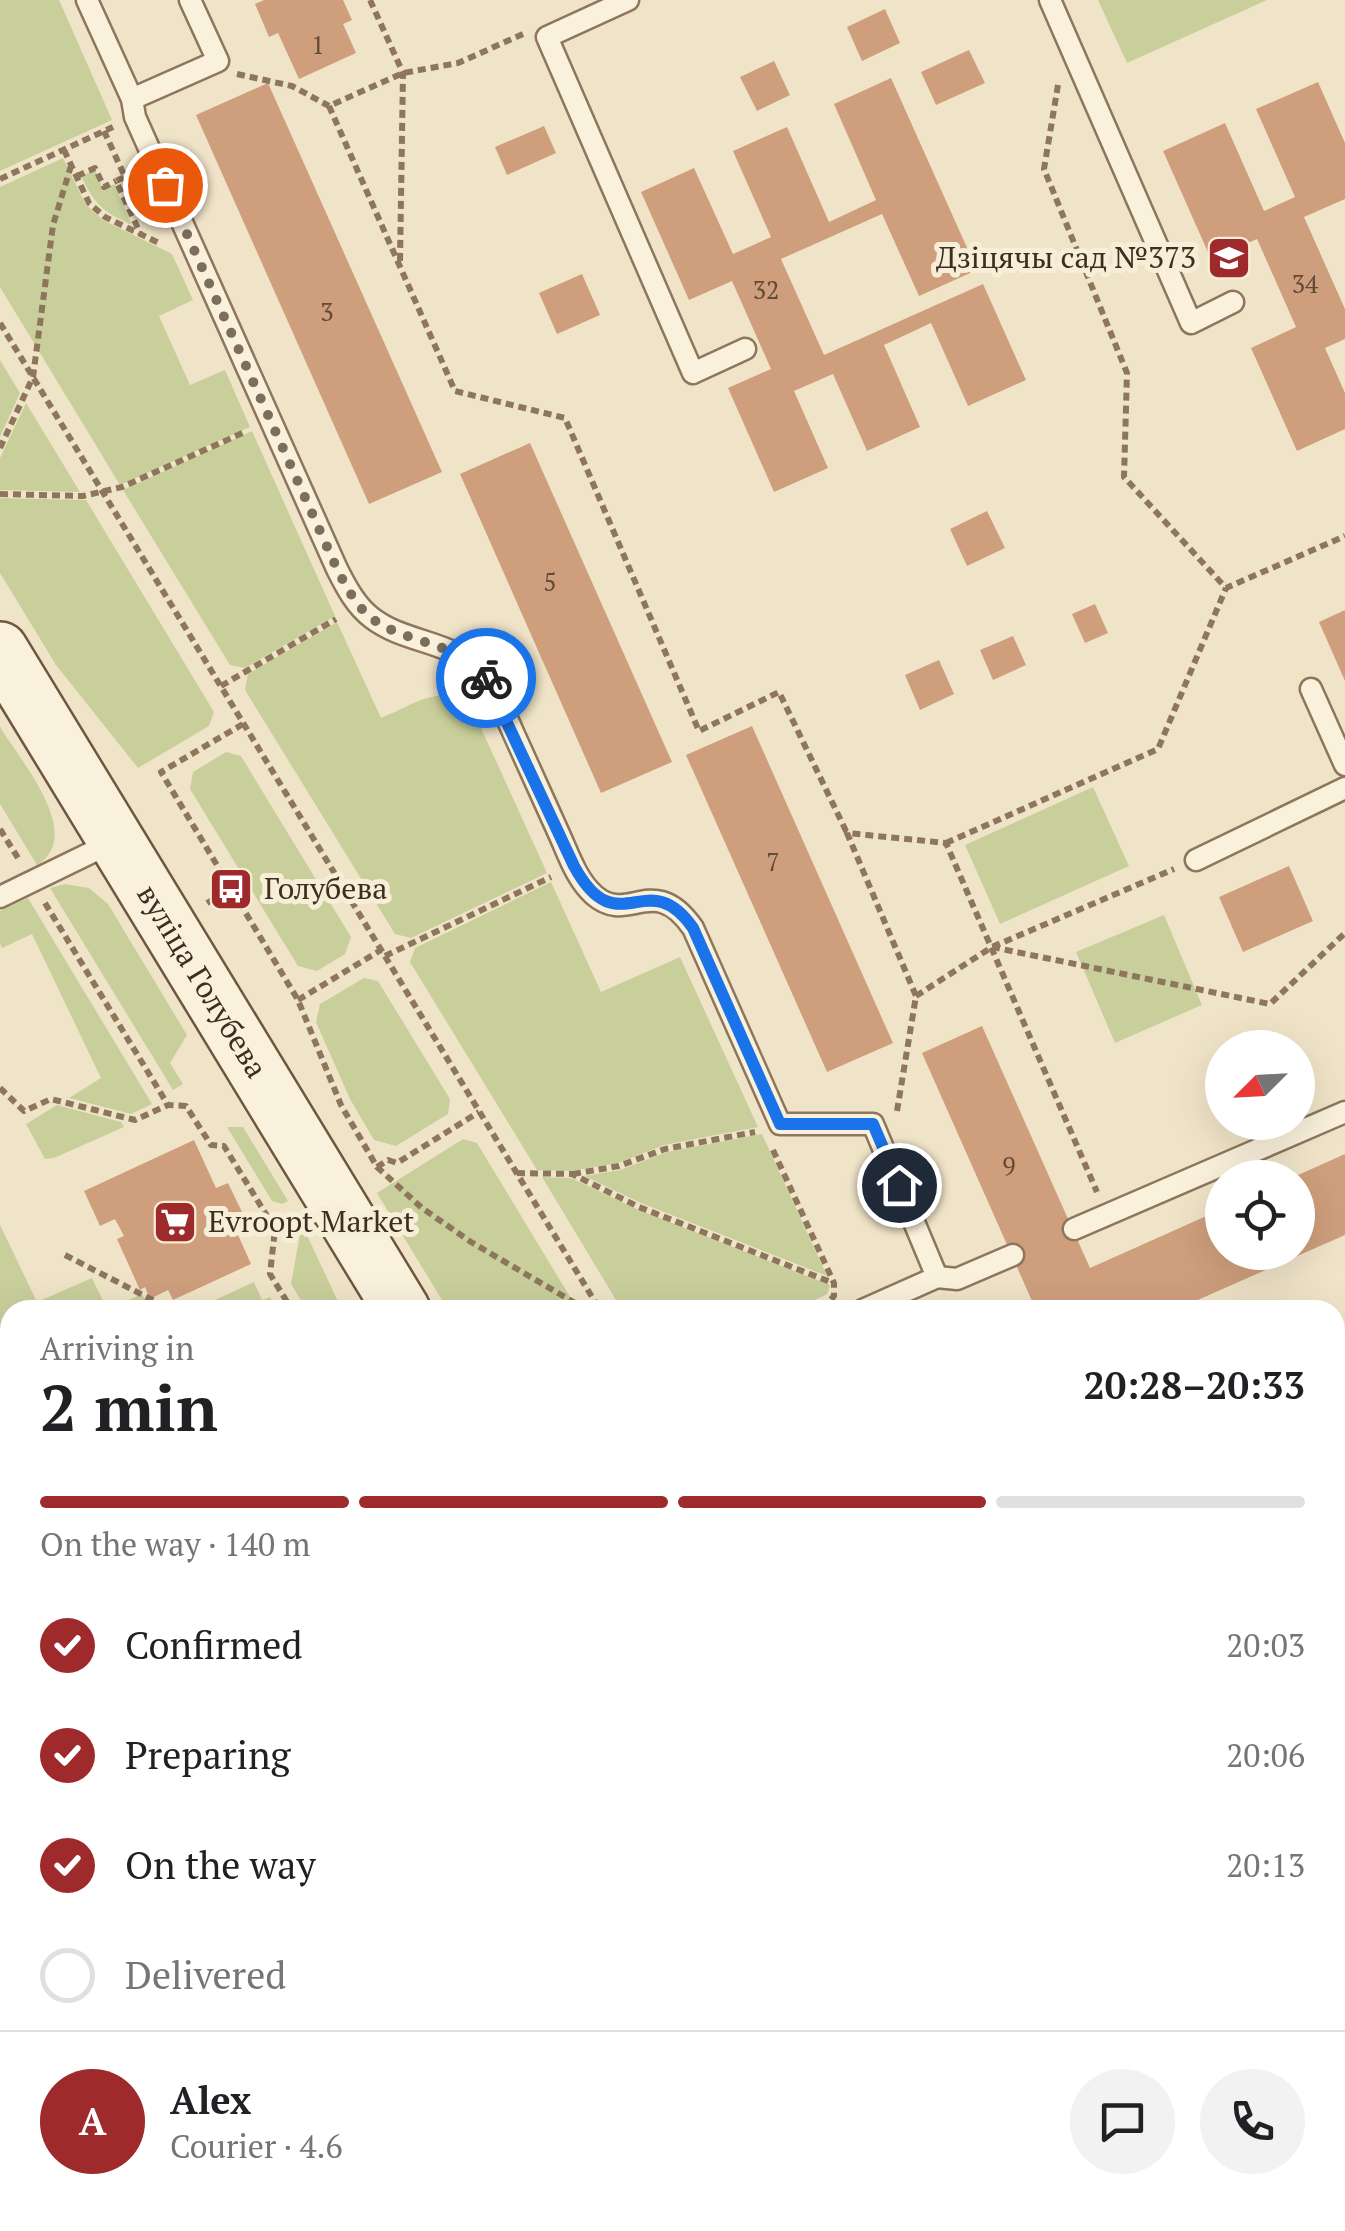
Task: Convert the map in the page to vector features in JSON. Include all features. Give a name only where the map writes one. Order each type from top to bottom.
[{"type":"main road","name":"вуліца Голубева","points":[[0,650],[396,1300]]},
{"type":"lane","points":[[87,0],[337,569],[355,601],[380,624],[459,654],[482,673],[492,686],[587,888],[608,904],[624,905],[653,898],[683,913],[780,1124],[873,1124],[937,1277]]},
{"type":"lane","points":[[133,108],[218,61],[190,0]]},
{"type":"lane","points":[[628,0],[547,38],[693,373],[745,349]]},
{"type":"lane","points":[[1050,0],[1191,323],[1233,302]]},
{"type":"lane","points":[[1312,688],[1345,765]]},
{"type":"lane","points":[[1196,860],[1345,788]]},
{"type":"lane","points":[[0,897],[116,840]]},
{"type":"lane","points":[[1074,1230],[1345,1112]]},
{"type":"lane","points":[[885,1300],[937,1277],[957,1279],[1012,1256]]},
{"type":"path","points":[[370,0],[403,73],[400,267]]},
{"type":"path","points":[[329,106],[403,73],[458,63],[530,32]]},
{"type":"path","points":[[1066,38],[1044,169],[1127,373],[1124,477],[1226,588]]},
{"type":"path","points":[[228,74],[292,86],[329,106],[455,390],[565,418],[699,731],[779,692],[847,833],[916,996],[896,1115],[873,1124]]},
{"type":"path","points":[[0,179],[104,131],[133,108]]},
{"type":"path","points":[[77,176],[95,168],[104,187],[125,177],[104,131]]},
{"type":"path","points":[[64,150],[89,203],[97,210],[166,246],[172,244]]},
{"type":"path","points":[[0,448],[33,377],[52,231],[71,166]]},
{"type":"path","points":[[116,181],[141,234]]},
{"type":"path","points":[[0,323],[594,1300]]},
{"type":"path","points":[[0,494],[83,496],[122,487],[271,420]]},
{"type":"path","points":[[847,833],[946,843],[1158,750],[1226,588],[1343,540]]},
{"type":"path","points":[[221,686],[339,617]]},
{"type":"path","points":[[244,724],[161,772],[298,1000],[341,1105],[377,1167],[422,1208],[570,1300]]},
{"type":"path","points":[[0,829],[168,1105]]},
{"type":"path","points":[[946,843],[1107,1216]]},
{"type":"path","points":[[916,996],[992,946],[1196,860]]},
{"type":"path","points":[[298,1000],[383,953],[574,866]]},
{"type":"path","points":[[992,946],[1270,1004],[1345,933]]},
{"type":"path","points":[[0,1088],[24,1111],[51,1098],[135,1120],[168,1105],[186,1106],[211,1145],[224,1146],[274,1229],[270,1274],[286,1300]]},
{"type":"path","points":[[366,1174],[388,1160],[397,1162],[479,1112]]},
{"type":"path","points":[[516,1173],[572,1174],[619,1166],[665,1148],[780,1124]]},
{"type":"path","points":[[572,1174],[639,1206],[834,1283]]},
{"type":"path","points":[[65,1255],[153,1300]]},
{"type":"green space","points":[[0,0],[59,0],[112,120],[0,171]]},
{"type":"green space","points":[[1098,0],[1267,0],[1127,63]]},
{"type":"green space","points":[[63,158],[86,205],[103,220],[172,254],[193,300],[159,316],[190,385],[225,370],[250,427],[120,485],[0,287],[0,187]]},
{"type":"green space","points":[[95,170],[103,189],[114,184],[132,225],[107,211],[91,194],[81,176]]},
{"type":"green space","points":[[0,360],[20,393],[0,437]]},
{"type":"green space","points":[[26,403],[80,492],[0,490],[0,458]]},
{"type":"green space","points":[[252,431],[335,616],[245,668],[230,665],[123,490]]},
{"type":"green space","points":[[0,498],[86,500],[214,712],[209,726],[138,768],[56,665],[0,573]]},
{"type":"green space","points":[[337,622],[381,718],[438,696],[460,699],[471,706],[547,873],[411,938],[395,934],[245,690],[248,674]]},
{"type":"green space","points":[[0,727],[33,778],[52,817],[55,836],[50,852],[37,865],[0,804]]},
{"type":"green space","points":[[226,752],[241,756],[351,937],[345,954],[317,971],[298,966],[190,789],[193,772]]},
{"type":"green space","points":[[1093,787],[1129,866],[1000,924],[965,845]]},
{"type":"green space","points":[[551,882],[601,992],[680,957],[758,1127],[664,1145],[618,1163],[571,1171],[537,1170],[410,962],[415,948]]},
{"type":"green space","points":[[65,884],[89,888],[108,904],[187,1035],[170,1063],[183,1084],[173,1090],[50,888]]},
{"type":"green space","points":[[28,898],[152,1104],[131,1114],[69,1098],[101,1078],[32,934],[2,948],[0,944],[0,911]]},
{"type":"green space","points":[[1164,915],[1202,1005],[1115,1043],[1076,952]]},
{"type":"green space","points":[[364,978],[378,981],[450,1099],[448,1114],[396,1146],[374,1140],[350,1099],[316,1022],[320,1004]]},
{"type":"green space","points":[[57,1105],[121,1122],[124,1127],[45,1159],[26,1124]]},
{"type":"green space","points":[[227,1127],[243,1127],[288,1201],[272,1201]]},
{"type":"green space","points":[[762,1134],[827,1276],[641,1203],[584,1176],[620,1170],[667,1152]]},
{"type":"green space","points":[[463,1139],[477,1143],[572,1300],[442,1300],[377,1193]]},
{"type":"green space","points":[[542,1177],[571,1178],[639,1210],[830,1285],[827,1294],[815,1300],[616,1300]]},
{"type":"green space","points":[[0,1225],[36,1300],[0,1300]]},
{"type":"green space","points":[[305,1231],[337,1300],[301,1300],[291,1284],[300,1234]]},
{"type":"green space","points":[[92,1278],[103,1300],[42,1300]]},
{"type":"green space","points":[[254,1282],[262,1300],[215,1300]]},
{"type":"building","points":[[264,0],[343,0],[352,20],[343,24],[356,53],[299,79],[278,33],[269,37],[255,4]]},
{"type":"building","points":[[885,9],[900,43],[862,61],[847,27]]},
{"type":"building","points":[[969,50],[985,83],[936,105],[921,72]]},
{"type":"building","points":[[774,61],[790,95],[757,111],[740,77]]},
{"type":"building","points":[[891,78],[977,270],[919,296],[882,214],[781,259],[824,355],[983,284],[1026,380],[968,406],[931,323],[884,345],[920,427],[867,451],[833,374],[794,391],[828,468],[774,492],[728,388],[771,369],[732,281],[689,300],[641,192],[694,168],[733,254],[771,237],[733,151],[787,127],[829,222],[876,200],[834,104]]},
{"type":"building","points":[[1318,82],[1345,143],[1345,199],[1304,217],[1345,309],[1345,339],[1325,348],[1345,393],[1345,429],[1297,451],[1251,348],[1296,327],[1257,239],[1211,259],[1163,151],[1225,123],[1264,211],[1295,197],[1256,109]]},
{"type":"building","points":[[268,83],[442,472],[369,504],[196,115]]},
{"type":"building","points":[[544,126],[556,153],[507,175],[495,147]]},
{"type":"building","points":[[582,274],[600,315],[557,334],[539,293]]},
{"type":"building","points":[[530,443],[672,762],[601,793],[460,474]]},
{"type":"building","points":[[987,511],[1005,548],[967,566],[950,529]]},
{"type":"building","points":[[1095,604],[1108,633],[1085,643],[1072,614]]},
{"type":"building","points":[[1345,610],[1345,681],[1319,622]]},
{"type":"building","points":[[1013,636],[1026,665],[993,680],[980,650]]},
{"type":"building","points":[[939,660],[954,694],[920,710],[905,675]]},
{"type":"building","points":[[752,726],[893,1043],[827,1072],[686,755]]},
{"type":"building","points":[[1289,866],[1313,921],[1243,952],[1219,897]]},
{"type":"building","points":[[982,1026],[1090,1268],[1205,1217],[1205,1270],[1266,1270],[1198,1300],[1032,1300],[922,1053]]},
{"type":"building","name":"Evroopt Market","points":[[194,1140],[216,1188],[228,1183],[242,1212],[230,1217],[251,1264],[173,1300],[168,1290],[150,1299],[145,1287],[140,1290],[117,1239],[124,1236],[115,1219],[100,1226],[84,1191]]},
{"type":"building","points":[[1345,1154],[1345,1235],[1315,1248],[1315,1167]]},
{"type":"way so far","points":[[165,185],[337,569],[355,601],[380,624],[459,654],[486,678]]},
{"type":"place","name":"Дзіцячы сад №373","points":[[1229,258]]},
{"type":"place","name":"Голубева","points":[[231,889]]},
{"type":"place","name":"Evroopt Market","points":[[175,1222]]},
{"type":"route","points":[[486,678],[587,888],[600,900],[615,906],[653,898],[683,913],[780,1124],[873,1124],[899,1185]]}]
